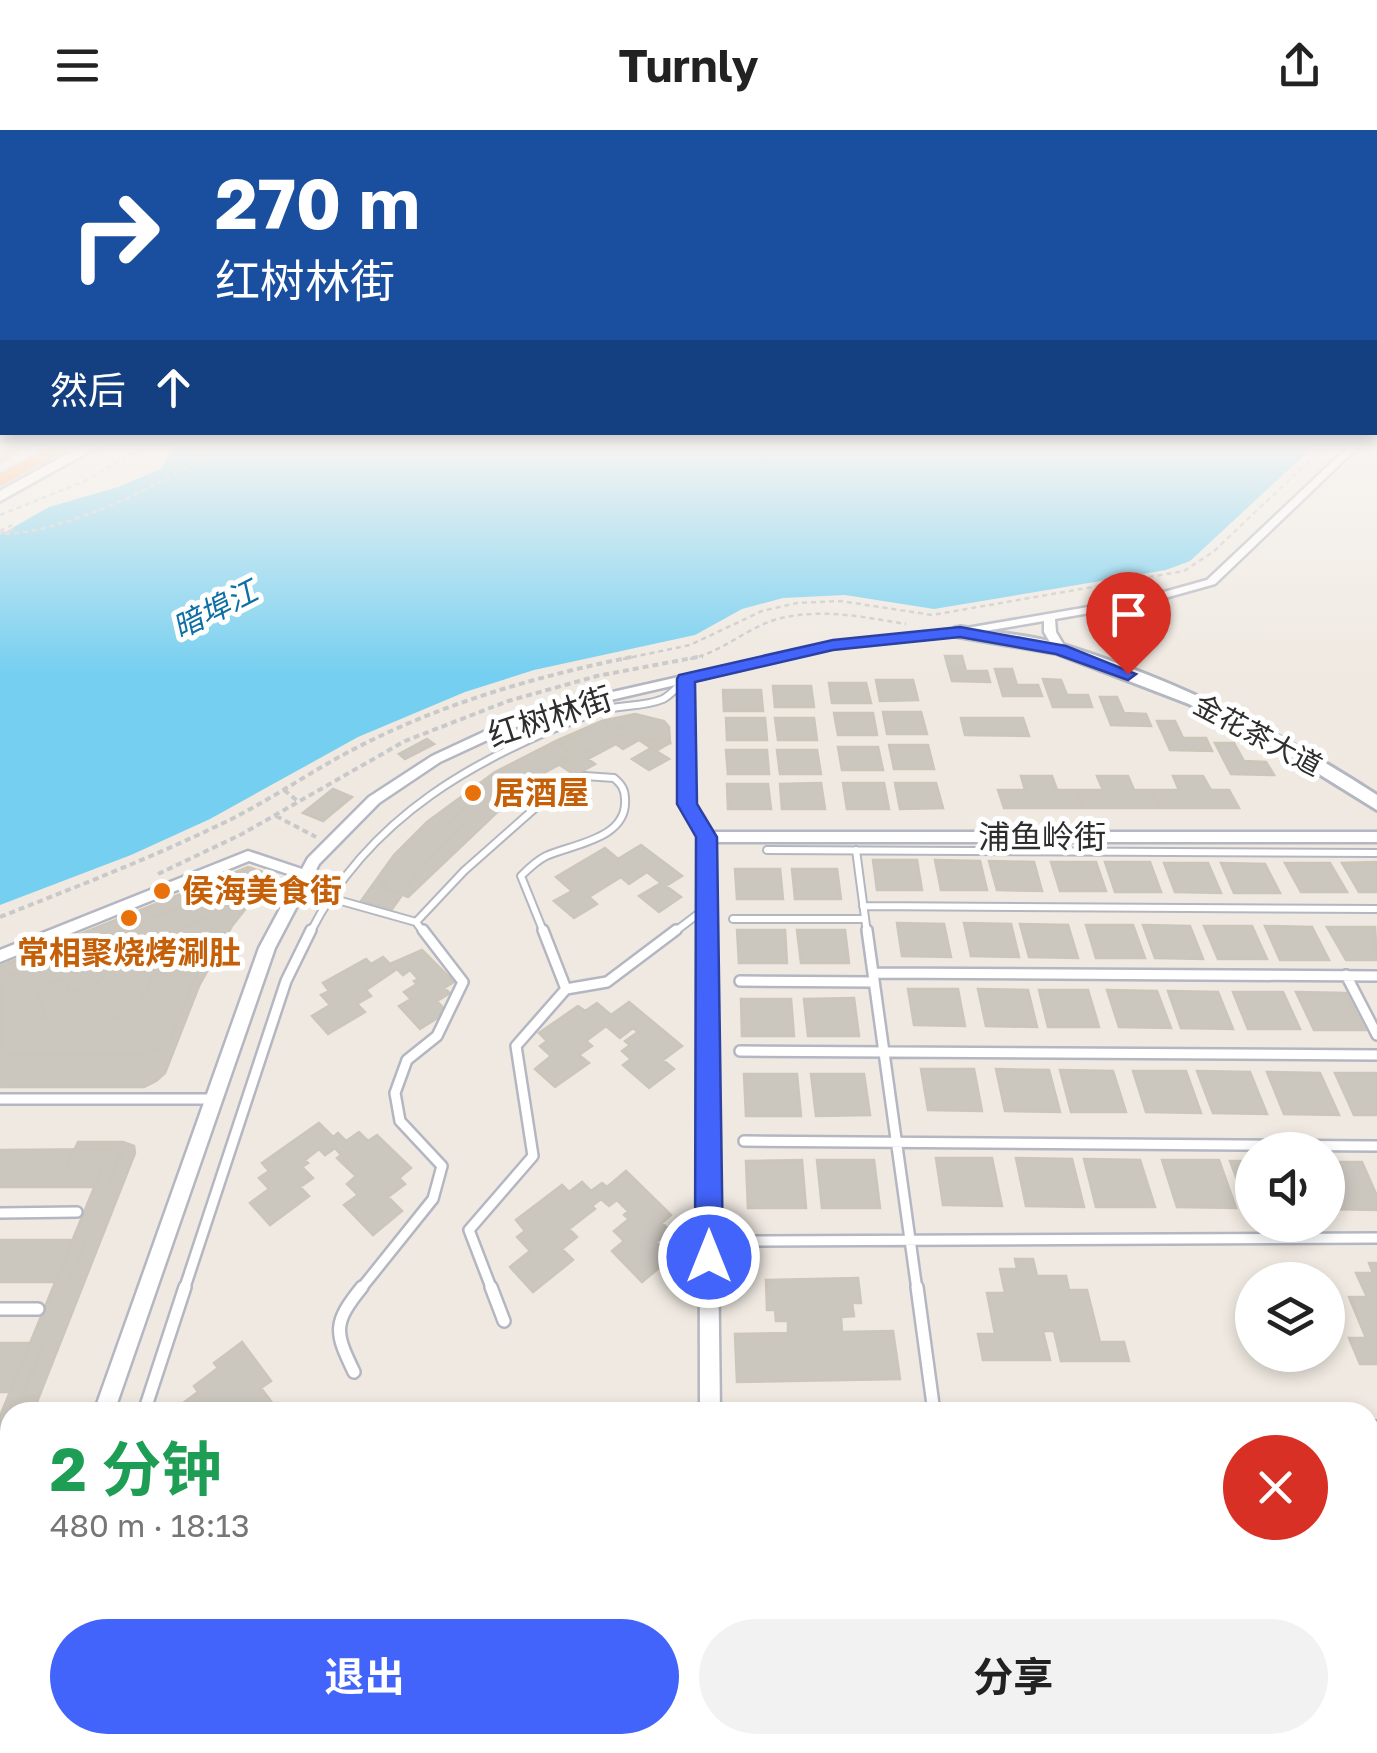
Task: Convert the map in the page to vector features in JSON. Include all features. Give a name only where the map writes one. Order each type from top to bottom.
[{"type":"street","name":"红树林街","points":[[108,1402],[267,948],[299,881],[330,843],[374,800],[436,759],[495,732],[586,702],[833,645],[960,632],[1050,617],[1147,600],[1211,582],[1275,522]]},
{"type":"street","points":[[1050,617],[1050,632],[1060,649]]},
{"type":"street","name":"金花茶大道","points":[[960,632],[1060,649],[1195,700],[1297,752],[1377,804]]},
{"type":"street","points":[[686,679],[687,804],[706,837],[710,1402]]},
{"type":"street","name":"浦鱼岭街","points":[[706,837],[1377,836]]},
{"type":"street","points":[[0,956],[248,856],[299,881]]},
{"type":"lane","points":[[147,1402],[286,981],[328,897],[375,840],[425,795],[480,761],[604,708],[662,699],[686,679]]},
{"type":"lane","points":[[416,922],[467,868],[509,836],[544,797],[569,780],[610,776],[620,784],[625,796],[624,812],[608,830],[580,847],[531,861],[520,876],[566,989]]},
{"type":"lane","points":[[767,850],[1377,853]]},
{"type":"lane","points":[[856,850],[933,1402]]},
{"type":"lane","points":[[299,881],[328,897],[416,922],[464,982],[437,1036],[407,1060],[395,1093],[400,1121],[442,1166],[433,1198],[340,1314],[338,1339],[354,1372]]},
{"type":"lane","points":[[863,906],[1377,909]]},
{"type":"lane","points":[[504,1322],[469,1230],[533,1156],[516,1046],[566,989],[607,982],[707,908]]},
{"type":"lane","points":[[733,919],[865,919]]},
{"type":"lane","points":[[1346,975],[1377,1035]]},
{"type":"lane","points":[[740,981],[1377,976]]},
{"type":"lane","points":[[740,1051],[1377,1055]]},
{"type":"lane","points":[[0,1099],[214,1099]]},
{"type":"lane","points":[[744,1142],[1377,1146]]},
{"type":"lane","points":[[0,1212],[76,1212]]},
{"type":"lane","points":[[753,1240],[1377,1238]]},
{"type":"lane","points":[[0,1309],[38,1309]]},
{"type":"path","points":[[0,522],[12,525],[0,532]]},
{"type":"path","points":[[0,532],[13,530],[5,534],[10,536],[57,522]]},
{"type":"path","points":[[901,623],[907,612]]},
{"type":"path","points":[[284,790],[298,802]]},
{"type":"path","points":[[274,816],[330,843]]},
{"type":"water","name":"暗埠江","points":[[23,522],[1232,522],[1190,561],[1166,570],[934,609],[845,595],[783,598],[742,609],[695,635],[534,670],[465,692],[358,737],[210,819],[131,855],[0,905],[0,535]]},
{"type":"building","points":[[945,656],[962,656],[966,671],[987,671],[990,682],[952,681]]},
{"type":"building","points":[[995,669],[1012,669],[1017,685],[1038,685],[1042,696],[1003,696]]},
{"type":"building","points":[[1043,679],[1061,680],[1067,695],[1088,695],[1092,707],[1053,707]]},
{"type":"building","points":[[876,680],[913,680],[918,700],[880,701]]},
{"type":"building","points":[[829,683],[866,683],[871,703],[832,703]]},
{"type":"building","points":[[773,686],[811,686],[814,707],[775,707]]},
{"type":"building","points":[[723,690],[761,690],[763,711],[724,711]]},
{"type":"building","points":[[1100,697],[1117,697],[1124,713],[1146,714],[1151,726],[1111,725]]},
{"type":"building","points":[[883,712],[921,712],[927,734],[887,734]]},
{"type":"building","points":[[834,713],[873,713],[877,735],[838,735]]},
{"type":"building","points":[[635,714],[664,721],[669,727],[670,743],[621,735],[555,767],[499,798],[455,832],[422,867],[392,909],[361,901],[394,855],[427,822],[495,772],[602,721]]},
{"type":"building","points":[[726,718],[765,718],[767,740],[727,740]]},
{"type":"building","points":[[775,718],[814,718],[817,740],[778,740]]},
{"type":"building","points":[[961,718],[1023,718],[1029,736],[965,735]]},
{"type":"building","points":[[634,719],[670,743],[656,751],[669,759],[649,770],[632,759],[651,748],[639,740],[623,749],[616,744],[588,759],[595,764],[575,775],[557,763],[573,754],[559,744],[602,721],[614,730]]},
{"type":"building","points":[[1157,721],[1175,721],[1183,738],[1206,738],[1212,751],[1170,750]]},
{"type":"building","points":[[427,739],[434,744],[405,759],[399,754]]},
{"type":"building","points":[[1215,743],[1234,743],[1244,761],[1266,762],[1274,775],[1231,774]]},
{"type":"building","points":[[889,745],[928,745],[934,769],[894,769]]},
{"type":"building","points":[[838,747],[878,747],[883,770],[842,770]]},
{"type":"building","points":[[726,750],[767,750],[769,774],[728,774]]},
{"type":"building","points":[[777,750],[817,750],[821,774],[780,774]]},
{"type":"building","points":[[1021,776],[1052,776],[1057,790],[1075,790],[1082,808],[1004,808],[998,790],[1025,790]]},
{"type":"building","points":[[1097,776],[1128,776],[1134,790],[1152,790],[1160,808],[1082,808],[1075,790],[1103,790]]},
{"type":"building","points":[[1173,776],[1203,776],[1211,790],[1229,790],[1239,808],[1160,808],[1152,790],[1179,790]]},
{"type":"building","points":[[821,783],[825,809],[782,809],[780,784]]},
{"type":"building","points":[[843,783],[884,783],[889,809],[847,809]]},
{"type":"building","points":[[895,783],[936,783],[943,808],[900,809]]},
{"type":"building","points":[[727,784],[768,784],[771,809],[728,809]]},
{"type":"building","points":[[486,788],[512,798],[408,897],[380,885]]},
{"type":"building","points":[[333,789],[352,797],[323,821],[303,813]]},
{"type":"building","points":[[641,845],[682,876],[666,886],[681,897],[659,912],[639,896],[661,883],[647,872],[629,884],[621,877],[589,897],[597,904],[574,918],[554,901],[572,891],[556,877],[605,848],[618,859]]},
{"type":"building","points":[[873,860],[917,860],[922,890],[877,890]]},
{"type":"building","points":[[935,860],[980,861],[987,890],[941,890]]},
{"type":"building","points":[[989,861],[1034,862],[1042,891],[997,890]]},
{"type":"building","points":[[1051,862],[1096,862],[1106,891],[1060,891]]},
{"type":"building","points":[[1105,862],[1150,862],[1161,892],[1115,892]]},
{"type":"building","points":[[1377,862],[1377,892],[1359,892],[1342,863]]},
{"type":"building","points":[[1164,863],[1208,863],[1221,893],[1175,892]]},
{"type":"building","points":[[1221,863],[1265,864],[1280,893],[1234,893]]},
{"type":"building","points":[[1285,863],[1330,863],[1347,892],[1301,892]]},
{"type":"building","points":[[248,867],[272,875],[232,926],[199,986],[165,1073],[156,1081],[144,1087],[0,1087],[0,966]]},
{"type":"building","points":[[735,869],[780,869],[783,899],[737,899]]},
{"type":"building","points":[[792,869],[837,869],[841,899],[795,899]]},
{"type":"building","points":[[206,896],[216,898],[220,905],[215,914],[97,965],[104,979],[70,993],[63,979],[37,990],[46,1012],[43,1018],[117,1018],[140,1004],[153,974],[197,974],[170,1042],[145,1055],[0,1055],[1,980]]},
{"type":"building","points":[[897,923],[944,924],[951,957],[902,956]]},
{"type":"building","points":[[964,923],[1011,924],[1019,957],[971,956]]},
{"type":"building","points":[[1020,924],[1068,925],[1078,958],[1029,957]]},
{"type":"building","points":[[1086,925],[1133,925],[1145,958],[1096,958]]},
{"type":"building","points":[[1143,925],[1190,926],[1203,959],[1155,958]]},
{"type":"building","points":[[1204,926],[1252,926],[1267,959],[1218,959]]},
{"type":"building","points":[[1265,926],[1312,927],[1329,960],[1280,960]]},
{"type":"building","points":[[1327,927],[1375,927],[1377,960],[1346,960]]},
{"type":"building","points":[[737,930],[785,930],[787,963],[739,963]]},
{"type":"building","points":[[797,930],[845,930],[849,963],[801,963]]},
{"type":"building","points":[[422,950],[454,982],[444,988],[450,993],[437,1001],[447,1012],[420,1029],[399,1006],[411,999],[404,992],[417,984],[414,981],[418,979],[410,970],[403,975],[397,969],[366,990],[371,996],[357,1004],[365,1012],[328,1034],[312,1016],[330,1005],[321,995],[329,991],[323,983],[366,959],[371,964],[383,957],[390,964]]},
{"type":"building","points":[[908,989],[958,989],[965,1026],[914,1025]]},
{"type":"building","points":[[978,989],[1028,990],[1037,1027],[986,1026]]},
{"type":"building","points":[[1039,990],[1088,990],[1099,1027],[1048,1027]]},
{"type":"building","points":[[1107,990],[1157,991],[1171,1028],[1119,1027]]},
{"type":"building","points":[[1168,991],[1218,992],[1233,1029],[1181,1028]]},
{"type":"building","points":[[1233,992],[1283,992],[1300,1029],[1248,1029]]},
{"type":"building","points":[[1296,992],[1346,993],[1365,1030],[1314,1030]]},
{"type":"building","points":[[854,998],[859,1036],[808,1036],[804,999]]},
{"type":"building","points":[[741,999],[791,999],[794,1036],[742,1036]]},
{"type":"building","points":[[629,1002],[682,1046],[663,1060],[674,1069],[649,1088],[623,1065],[631,1059],[622,1051],[630,1045],[625,1041],[638,1032],[633,1028],[620,1038],[606,1026],[586,1041],[592,1046],[579,1055],[589,1063],[555,1087],[535,1069],[551,1056],[540,1046],[547,1041],[539,1033],[578,1006],[585,1011],[597,1003],[611,1015]]},
{"type":"building","points":[[921,1069],[974,1069],[982,1111],[928,1110]]},
{"type":"building","points":[[996,1069],[1049,1070],[1060,1112],[1005,1111]]},
{"type":"building","points":[[1060,1070],[1113,1071],[1126,1112],[1071,1112]]},
{"type":"building","points":[[1133,1071],[1186,1071],[1201,1113],[1146,1112]]},
{"type":"building","points":[[1197,1071],[1250,1072],[1267,1114],[1213,1113]]},
{"type":"building","points":[[1267,1072],[1320,1073],[1339,1115],[1284,1114]]},
{"type":"building","points":[[1335,1073],[1377,1073],[1377,1115],[1354,1115]]},
{"type":"building","points":[[744,1074],[797,1074],[801,1116],[746,1116]]},
{"type":"building","points":[[811,1074],[864,1074],[870,1115],[816,1116]]},
{"type":"building","points":[[319,1123],[333,1137],[338,1133],[346,1141],[359,1132],[368,1141],[377,1135],[411,1168],[399,1178],[405,1184],[388,1197],[402,1211],[373,1235],[344,1205],[358,1195],[347,1184],[356,1176],[337,1158],[341,1155],[335,1148],[325,1155],[319,1149],[305,1160],[308,1163],[302,1167],[313,1178],[300,1187],[309,1196],[270,1225],[250,1203],[269,1189],[259,1178],[269,1171],[262,1163]]},
{"type":"building","points":[[78,1142],[123,1142],[134,1146],[135,1153],[37,1402],[6,1402],[101,1171],[65,1171]]},
{"type":"building","points":[[123,1149],[107,1187],[0,1187],[0,1150]]},
{"type":"building","points":[[936,1158],[992,1158],[1002,1206],[943,1205]]},
{"type":"building","points":[[1016,1158],[1072,1159],[1084,1207],[1026,1206]]},
{"type":"building","points":[[1084,1159],[1140,1160],[1155,1207],[1096,1207]]},
{"type":"building","points":[[802,1160],[806,1208],[748,1208],[746,1161]]},
{"type":"building","points":[[817,1160],[874,1160],[880,1208],[822,1208]]},
{"type":"building","points":[[1162,1160],[1219,1160],[1235,1208],[1177,1207]]},
{"type":"building","points":[[1345,1162],[1362,1162],[1377,1196],[1377,1210],[1345,1209]]},
{"type":"building","points":[[626,1171],[671,1215],[662,1223],[670,1231],[656,1242],[671,1258],[642,1282],[612,1251],[624,1241],[614,1231],[629,1219],[624,1215],[628,1211],[617,1200],[609,1206],[601,1199],[592,1206],[595,1209],[569,1229],[577,1237],[562,1249],[573,1260],[533,1292],[510,1267],[530,1251],[517,1237],[525,1231],[516,1220],[562,1185],[569,1192],[582,1182],[591,1191],[602,1183],[607,1187]]},
{"type":"building","points":[[0,1240],[86,1240],[69,1282],[0,1282]]},
{"type":"building","points":[[1015,1259],[1033,1259],[1037,1276],[1066,1276],[1069,1290],[1087,1290],[1100,1342],[1124,1342],[1129,1361],[1061,1361],[1054,1331],[1043,1331],[1050,1360],[983,1360],[978,1334],[995,1334],[987,1293],[1005,1293],[1000,1269],[1017,1269]]},
{"type":"building","points":[[1369,1263],[1377,1263],[1377,1364],[1360,1364],[1349,1338],[1366,1338],[1349,1297],[1367,1297],[1356,1273],[1373,1273]]},
{"type":"building","points":[[858,1278],[861,1303],[852,1303],[854,1316],[841,1317],[842,1332],[893,1331],[900,1379],[737,1382],[735,1334],[788,1333],[788,1321],[776,1321],[775,1310],[767,1310],[766,1280]]},
{"type":"building","points":[[242,1342],[271,1381],[261,1388],[272,1402],[184,1402],[198,1392],[194,1386],[218,1368],[214,1363]]},
{"type":"building","points":[[0,1343],[44,1343],[24,1392],[0,1392]]},
{"type":"place","name":"居酒屋","points":[[473,793]]},
{"type":"place","name":"侯海美食街","points":[[162,891]]},
{"type":"place","name":"常相聚烧烤涮肚","points":[[129,918]]},
{"type":"route","points":[[709,1257],[706,837],[687,804],[686,679],[833,645],[890,636],[960,632],[1060,649],[1128,674]]}]
